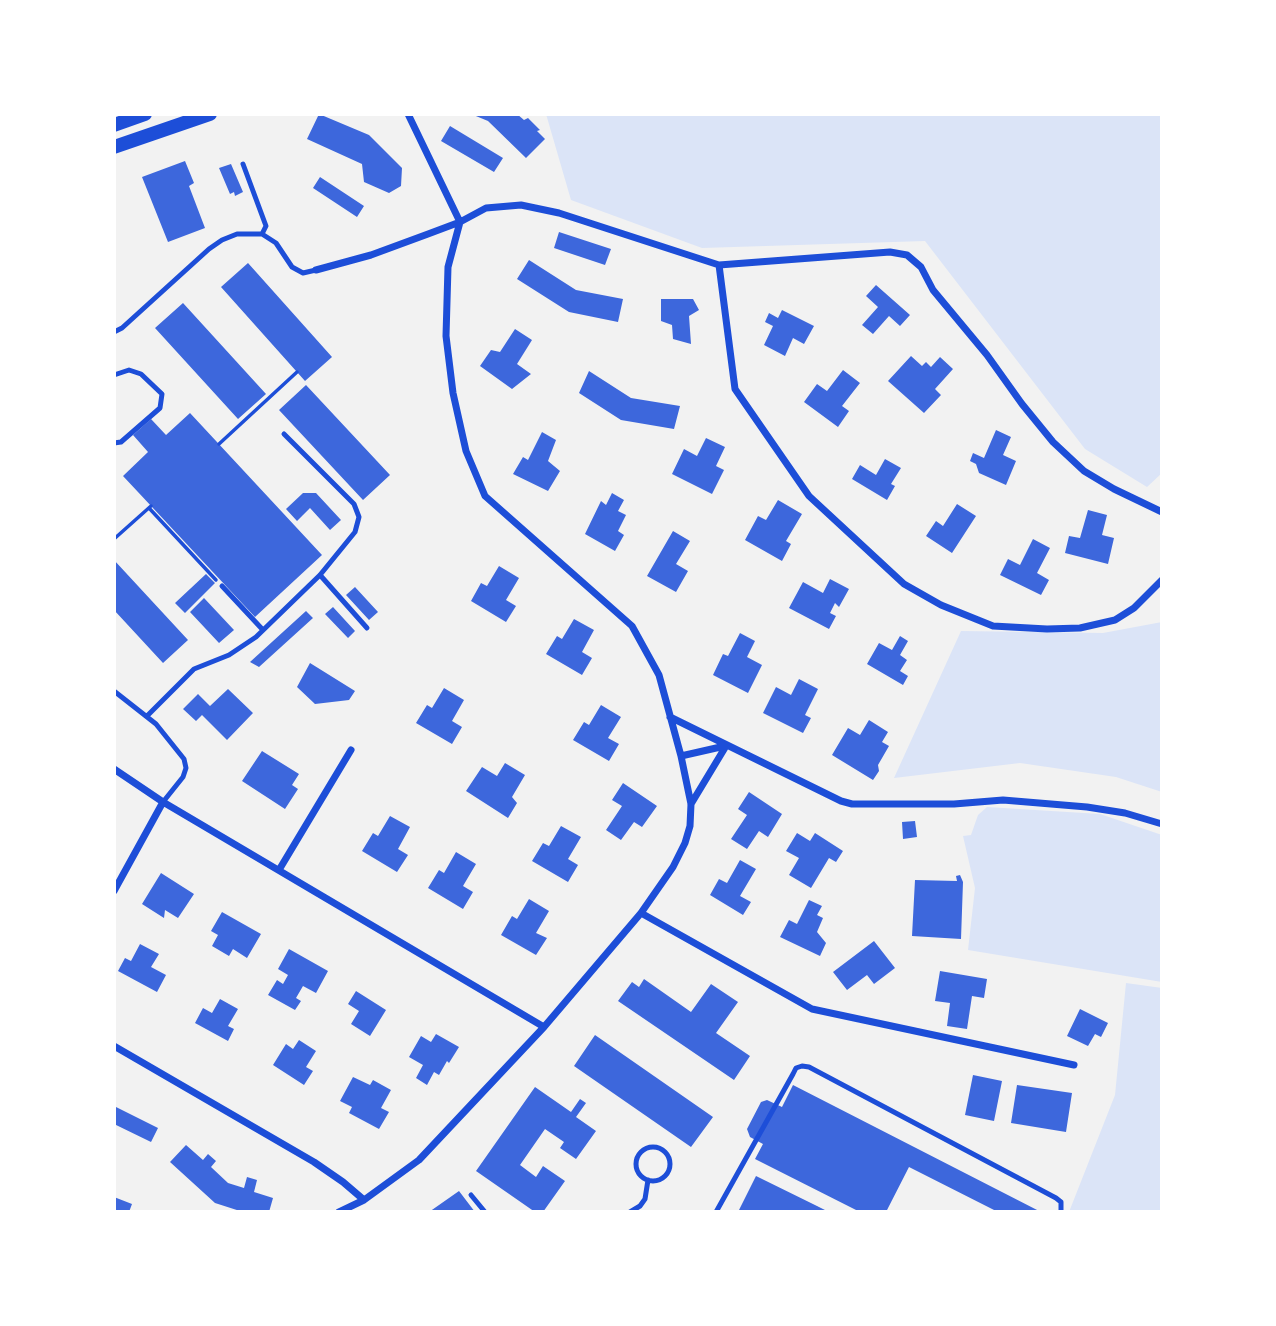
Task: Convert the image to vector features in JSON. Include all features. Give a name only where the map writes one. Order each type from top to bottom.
[{"type":"main road","points":[[114,125],[145,114]]},
{"type":"main road","points":[[114,147],[210,114]]},
{"type":"street","points":[[339,1212],[364,1200],[419,1160],[544,1027],[641,914],[673,867],[690,826],[691,804],[659,676],[632,626],[485,496],[466,451],[453,393],[446,336],[448,267],[460,222],[408,114]]},
{"type":"street","points":[[316,270],[371,255],[460,222],[486,208],[521,205],[559,213],[719,265],[890,252],[907,255],[921,267],[933,289],[988,355],[1053,442],[1084,471],[1162,512]]},
{"type":"street","points":[[719,265],[735,388],[809,496],[904,584],[941,605],[993,626],[1046,629],[1080,628],[1115,620],[1135,608],[1162,580]]},
{"type":"street","points":[[670,717],[852,804],[954,804],[1003,800],[1087,807],[1125,813],[1162,824]]},
{"type":"street","points":[[681,756],[726,746]]},
{"type":"street","points":[[691,804],[726,746]]},
{"type":"street","points":[[279,870],[351,750]]},
{"type":"street","points":[[114,769],[163,802],[544,1027]]},
{"type":"street","points":[[114,891],[163,802]]},
{"type":"street","points":[[641,914],[813,1009],[1074,1065]]},
{"type":"street","points":[[114,1046],[314,1162],[364,1200]]},
{"type":"lane","points":[[243,164],[266,226],[262,234]]},
{"type":"lane","points":[[114,332],[122,328],[182,272],[222,240],[237,234],[262,234],[276,243],[292,267],[303,272],[316,270]]},
{"type":"lane","points":[[114,375],[129,370],[141,374],[162,394],[160,408],[121,442],[114,443]]},
{"type":"lane","points":[[147,716],[194,669],[229,656],[263,630],[320,575],[355,532],[359,517],[354,503],[284,434]]},
{"type":"lane","points":[[320,575],[367,628]]},
{"type":"lane","points":[[222,586],[263,630]]},
{"type":"lane","points":[[114,691],[147,716],[184,759],[186,768],[183,777],[163,802]]},
{"type":"lane","points":[[716,1212],[796,1068],[802,1066],[809,1067],[1056,1198],[1061,1202],[1061,1212]]},
{"type":"lane","points":[[658,1147],[668,1156],[669,1169],[661,1179],[648,1180],[638,1171],[636,1158],[645,1148],[658,1147]]},
{"type":"lane","points":[[631,1212],[645,1199],[648,1180]]},
{"type":"lane","points":[[471,1195],[485,1212]]},
{"type":"path","points":[[219,444],[298,372]]},
{"type":"path","points":[[114,539],[150,507],[222,586]]},
{"type":"shaded area","points":[[546,114],[1162,114],[1162,473],[1147,487],[1085,449],[925,241],[702,248],[571,200]]},
{"type":"shaded area","points":[[1162,622],[1162,792],[1116,777],[1020,763],[894,778],[961,631],[1103,633]]},
{"type":"shaded area","points":[[987,807],[1100,814],[1162,835],[1162,982],[968,950],[975,888],[963,836],[971,835],[978,815]]},
{"type":"shaded area","points":[[1126,983],[1162,988],[1162,1212],[1069,1212],[1115,1095]]},
{"type":"building","points":[[319,114],[369,135],[402,168],[401,186],[389,193],[364,182],[362,164],[307,139]]},
{"type":"building","points":[[471,114],[517,114],[524,120],[528,118],[545,139],[526,158],[488,121]]},
{"type":"building","points":[[450,126],[503,158],[494,172],[441,141]]},
{"type":"building","points":[[185,161],[194,183],[189,186],[205,228],[168,242],[142,177]]},
{"type":"building","points":[[231,164],[243,192],[235,196],[234,192],[230,194],[219,168]]},
{"type":"building","points":[[320,177],[364,206],[357,217],[313,188]]},
{"type":"building","points":[[559,232],[611,249],[605,265],[554,248]]},
{"type":"building","points":[[529,260],[576,290],[623,299],[618,322],[569,312],[517,279]]},
{"type":"building","points":[[248,263],[332,357],[305,381],[221,287]]},
{"type":"building","points":[[876,285],[910,315],[900,326],[889,316],[873,334],[862,325],[878,307],[866,296]]},
{"type":"building","points":[[661,299],[693,299],[699,310],[689,316],[691,344],[673,339],[672,325],[661,321]]},
{"type":"building","points":[[183,303],[266,394],[238,419],[155,328]]},
{"type":"building","points":[[782,310],[814,326],[804,344],[793,338],[785,356],[764,345],[773,326],[765,322],[769,313],[778,318]]},
{"type":"building","points":[[515,329],[532,340],[517,364],[531,374],[512,389],[480,366],[491,350],[500,352]]},
{"type":"building","points":[[911,356],[922,366],[926,362],[931,367],[940,357],[953,369],[935,389],[941,395],[924,413],[888,381]]},
{"type":"building","points":[[843,370],[860,383],[842,406],[849,411],[838,427],[804,402],[817,384],[827,391]]},
{"type":"building","points":[[589,371],[631,398],[680,406],[674,429],[621,420],[579,393]]},
{"type":"building","points":[[306,385],[390,475],[363,500],[279,410]]},
{"type":"building","points":[[190,413],[322,555],[255,617],[123,476],[148,452],[133,435],[151,419],[166,435]]},
{"type":"building","points":[[996,430],[1011,437],[1003,455],[1016,461],[1006,485],[979,473],[976,464],[970,461],[973,453],[984,458]]},
{"type":"building","points":[[542,432],[556,440],[548,461],[560,471],[548,491],[513,474],[523,457],[528,460]]},
{"type":"building","points":[[706,438],[725,447],[716,466],[724,470],[712,494],[672,474],[684,449],[697,456]]},
{"type":"building","points":[[885,459],[901,468],[891,484],[895,486],[887,500],[852,479],[860,465],[876,475]]},
{"type":"building","points":[[303,493],[316,493],[341,520],[330,530],[310,508],[297,521],[286,509]]},
{"type":"building","points":[[612,493],[624,500],[618,511],[626,515],[618,531],[624,535],[615,551],[585,534],[601,501],[606,505]]},
{"type":"building","points":[[778,500],[802,514],[786,541],[791,544],[782,561],[745,540],[758,516],[766,520]]},
{"type":"building","points":[[957,504],[976,516],[952,553],[926,536],[936,521],[943,526]]},
{"type":"building","points":[[1088,510],[1107,515],[1102,535],[1114,538],[1108,564],[1065,553],[1069,536],[1080,538]]},
{"type":"building","points":[[673,531],[690,541],[676,564],[688,571],[676,592],[647,576]]},
{"type":"building","points":[[1033,539],[1050,548],[1037,573],[1049,580],[1041,595],[1000,575],[1008,559],[1020,565]]},
{"type":"building","points":[[114,560],[188,640],[163,663],[114,610]]},
{"type":"building","points":[[499,566],[519,578],[506,600],[516,606],[506,622],[471,601],[481,583],[487,586]]},
{"type":"building","points":[[206,574],[215,583],[185,613],[175,603]]},
{"type":"building","points":[[830,579],[849,589],[839,607],[835,603],[830,613],[836,616],[829,629],[789,608],[803,582],[823,593]]},
{"type":"building","points":[[355,587],[378,612],[369,620],[346,595]]},
{"type":"building","points":[[204,598],[234,630],[219,643],[190,612]]},
{"type":"building","points":[[333,607],[355,631],[348,638],[325,614]]},
{"type":"building","points":[[306,611],[313,618],[259,667],[250,662]]},
{"type":"building","points":[[574,619],[594,630],[582,652],[592,658],[582,675],[546,654],[557,636],[562,639]]},
{"type":"building","points":[[740,633],[755,641],[747,657],[762,665],[748,693],[713,675],[723,654],[728,656]]},
{"type":"building","points":[[900,636],[908,641],[900,655],[907,660],[900,671],[908,676],[903,685],[867,664],[879,643],[892,650]]},
{"type":"building","points":[[310,663],[355,691],[349,700],[315,704],[297,687]]},
{"type":"building","points":[[799,679],[818,689],[805,715],[811,718],[803,733],[763,713],[776,687],[791,695]]},
{"type":"building","points":[[444,688],[464,700],[452,721],[462,727],[452,744],[416,723],[427,705],[432,708]]},
{"type":"building","points":[[228,689],[253,713],[227,740],[202,715],[196,721],[183,709],[198,694],[210,706]]},
{"type":"building","points":[[601,705],[621,717],[608,738],[619,744],[609,761],[573,740],[584,722],[589,725]]},
{"type":"building","points":[[869,720],[888,732],[882,742],[889,746],[873,780],[832,755],[848,728],[860,735]]},
{"type":"building","points":[[262,751],[299,774],[292,785],[298,789],[285,809],[242,781]]},
{"type":"building","points":[[505,763],[525,775],[512,797],[517,803],[508,818],[466,791],[482,767],[497,776]]},
{"type":"building","points":[[623,783],[657,806],[642,827],[634,822],[621,840],[606,830],[622,806],[612,800]]},
{"type":"building","points":[[749,792],[782,814],[768,837],[759,831],[747,849],[731,839],[747,815],[738,809]]},
{"type":"building","points":[[390,816],[410,827],[398,849],[408,855],[397,872],[362,851],[373,833],[378,836]]},
{"type":"building","points":[[915,821],[917,837],[903,839],[902,822]]},
{"type":"building","points":[[561,826],[581,837],[568,859],[578,865],[568,882],[532,861],[543,843],[549,846]]},
{"type":"building","points":[[797,833],[810,841],[815,833],[843,851],[836,862],[829,858],[811,888],[789,875],[799,858],[786,851]]},
{"type":"building","points":[[456,852],[476,864],[463,886],[473,892],[463,909],[428,888],[439,870],[444,873]]},
{"type":"building","points":[[740,860],[756,869],[740,896],[751,902],[743,915],[710,895],[719,879],[727,883]]},
{"type":"building","points":[[161,873],[194,894],[178,918],[165,910],[164,918],[142,904]]},
{"type":"building","points":[[960,875],[963,882],[961,939],[912,936],[915,880],[957,881],[956,876]]},
{"type":"building","points":[[529,899],[549,911],[536,933],[547,938],[536,955],[501,935],[512,916],[517,919]]},
{"type":"building","points":[[809,900],[822,906],[817,915],[823,918],[817,932],[826,943],[820,956],[780,937],[789,920],[797,924]]},
{"type":"building","points":[[222,912],[261,934],[247,958],[233,949],[229,956],[212,946],[218,935],[211,931]]},
{"type":"building","points":[[874,941],[895,968],[874,984],[867,975],[847,990],[833,972]]},
{"type":"building","points":[[140,944],[159,954],[151,967],[166,975],[157,992],[118,971],[125,958],[131,961]]},
{"type":"building","points":[[289,949],[328,971],[316,993],[303,986],[296,998],[301,1001],[295,1010],[268,995],[277,980],[283,984],[288,975],[278,969]]},
{"type":"building","points":[[940,971],[987,979],[984,998],[972,996],[967,1029],[947,1026],[950,1003],[935,1001]]},
{"type":"building","points":[[644,979],[691,1012],[711,984],[738,1002],[716,1033],[750,1056],[734,1080],[618,1001],[632,982],[639,987]]},
{"type":"building","points":[[356,991],[386,1010],[370,1036],[351,1024],[359,1011],[348,1004]]},
{"type":"building","points":[[220,999],[238,1009],[228,1026],[234,1029],[228,1041],[195,1023],[203,1008],[212,1013]]},
{"type":"building","points":[[1080,1009],[1108,1023],[1101,1037],[1095,1034],[1088,1046],[1067,1036]]},
{"type":"building","points":[[436,1034],[459,1047],[439,1075],[434,1072],[427,1085],[416,1078],[423,1065],[409,1057],[421,1036],[431,1042]]},
{"type":"building","points":[[595,1035],[713,1117],[691,1147],[574,1066]]},
{"type":"building","points":[[299,1040],[316,1051],[306,1067],[313,1071],[304,1085],[273,1065],[286,1044],[293,1049]]},
{"type":"building","points":[[973,1075],[1002,1081],[994,1121],[965,1115]]},
{"type":"building","points":[[353,1077],[370,1085],[373,1080],[391,1090],[381,1108],[389,1112],[379,1129],[349,1113],[352,1107],[340,1101]]},
{"type":"building","points":[[793,1085],[1041,1212],[998,1212],[909,1167],[886,1212],[860,1212],[755,1159],[763,1144],[750,1137],[747,1129],[761,1102],[767,1100],[782,1107]]},
{"type":"building","points":[[1017,1085],[1072,1093],[1066,1132],[1011,1123]]},
{"type":"building","points":[[535,1087],[571,1112],[580,1099],[586,1103],[576,1117],[596,1131],[576,1159],[560,1148],[564,1142],[545,1129],[520,1165],[536,1177],[543,1166],[565,1181],[543,1212],[535,1212],[476,1171]]},
{"type":"building","points":[[114,1106],[158,1128],[151,1142],[114,1124]]},
{"type":"building","points":[[186,1145],[203,1160],[208,1154],[216,1161],[211,1167],[228,1183],[244,1188],[247,1177],[257,1180],[254,1192],[273,1198],[269,1212],[243,1212],[215,1203],[170,1162]]},
{"type":"building","points":[[756,1176],[817,1206],[829,1212],[738,1212]]},
{"type":"building","points":[[459,1191],[475,1212],[429,1212]]},
{"type":"building","points":[[114,1197],[132,1204],[129,1212],[114,1212]]}]
